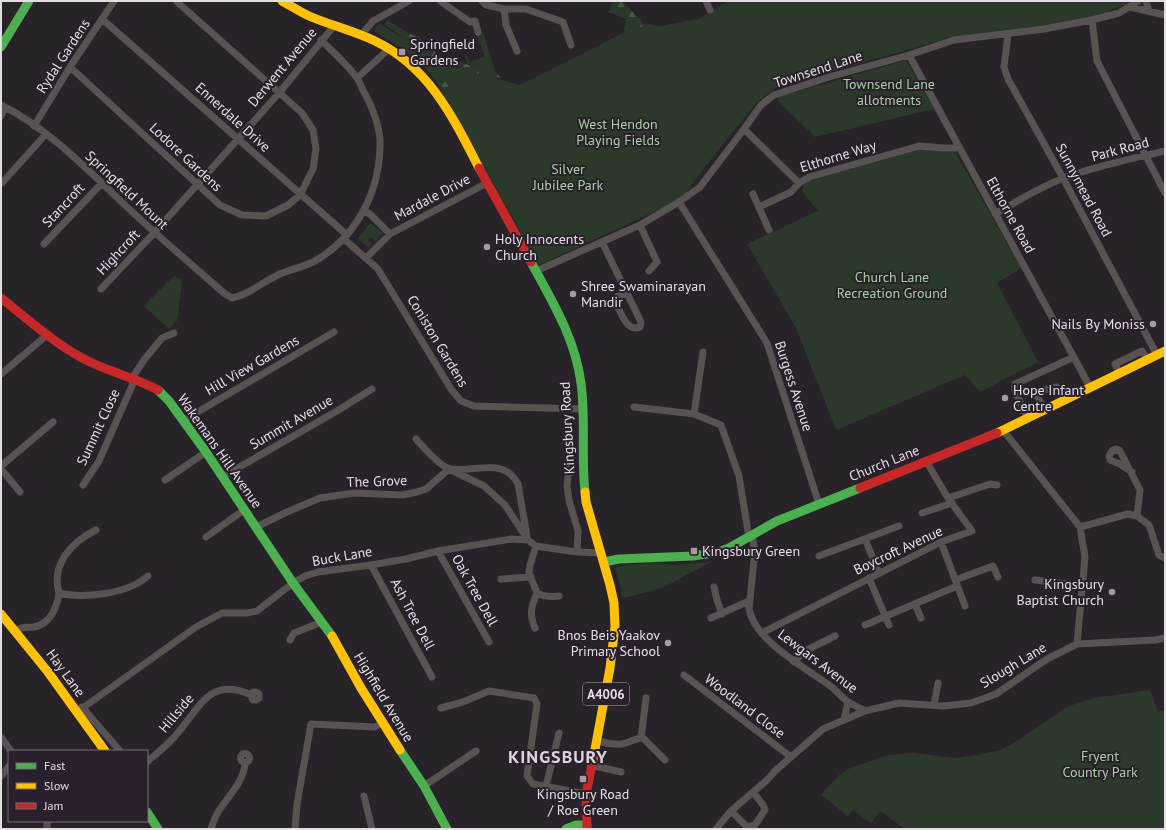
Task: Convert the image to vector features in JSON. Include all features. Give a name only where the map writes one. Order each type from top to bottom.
[{"type":"main road","points":[[1,45],[29,1]]},
{"type":"main road","name":"Kingsbury Road","points":[[282,1],[307,15],[361,36],[389,49],[420,73],[432,87],[456,123],[487,183],[560,314],[571,340],[581,382],[583,409],[583,474],[586,502],[604,562],[614,603],[615,626],[610,668],[586,794],[589,828]]},
{"type":"main road","name":"Wakemans Hill Avenue","points":[[1,298],[47,335],[88,361],[134,378],[160,392],[184,420],[293,583]]},
{"type":"main road","name":"Church Lane","points":[[604,562],[618,558],[710,554],[729,548],[777,521],[855,491],[1028,419],[1161,353]]},
{"type":"main road","name":"Highfield Avenue","points":[[293,583],[334,639],[382,723],[424,786],[447,829]]},
{"type":"main road","name":"Hay Lane","points":[[1,614],[79,709],[104,750]]},
{"type":"main road","points":[[148,814],[158,829]]},
{"type":"main road","points":[[566,829],[576,825],[589,828]]},
{"type":"street","name":"Rydal Gardens","points":[[34,126],[70,67],[114,1]]},
{"type":"street","points":[[176,1],[302,113],[313,130],[316,149],[313,169],[300,195]]},
{"type":"street","points":[[361,36],[373,22],[409,1]]},
{"type":"street","points":[[440,1],[470,22],[475,21],[478,32]]},
{"type":"street","points":[[482,1],[486,5],[504,9],[526,9],[563,22],[571,45]]},
{"type":"street","points":[[706,1],[710,10]]},
{"type":"street","name":"Townsend Lane","points":[[536,271],[640,225],[679,202],[700,187],[761,105],[774,95],[954,40],[1044,29],[1092,20],[1115,14],[1130,7],[1138,1]]},
{"type":"street","points":[[1146,1],[1150,11]]},
{"type":"street","points":[[1130,7],[1165,15]]},
{"type":"street","points":[[504,9],[506,25],[517,51]]},
{"type":"street","name":"Ennerdale Drive","points":[[102,19],[238,138],[345,237]]},
{"type":"street","points":[[1092,20],[1097,61],[1165,193]]},
{"type":"street","name":"Derwent Avenue","points":[[154,232],[279,93],[334,26]]},
{"type":"street","name":"Sunnymead Road","points":[[1008,34],[1004,67],[1008,79],[1161,353]]},
{"type":"street","points":[[321,40],[357,78],[372,107],[380,139],[377,172],[372,192],[364,211],[345,237]]},
{"type":"street","points":[[357,78],[389,49]]},
{"type":"street","name":"Elthorne Road","points":[[909,55],[1090,387]]},
{"type":"street","name":"Lodore Gardens","points":[[70,67],[220,206],[242,215],[266,216],[288,205],[300,195]]},
{"type":"street","points":[[1,116],[3,106]]},
{"type":"street","name":"Springfield Mount","points":[[3,106],[46,134],[102,183],[154,232],[224,293],[232,298],[240,296],[278,275],[308,265],[332,250],[345,237]]},
{"type":"street","name":"Elthorne Way","points":[[744,129],[799,183],[809,177],[920,146],[944,148],[955,148],[958,146]]},
{"type":"street","points":[[1,184],[46,134]]},
{"type":"street","name":"Park Road","points":[[995,214],[1023,197],[1063,178],[1165,151]]},
{"type":"street","name":"Stancroft","points":[[44,244],[102,183]]},
{"type":"street","name":"Mardale Drive","points":[[366,258],[390,234],[487,183]]},
{"type":"street","points":[[759,208],[790,192],[799,183]]},
{"type":"street","points":[[753,194],[769,230]]},
{"type":"street","name":"Burgess Avenue","points":[[679,202],[768,344],[819,504]]},
{"type":"street","name":"Mardale Drive","points":[[364,211],[370,214],[390,234]]},
{"type":"street","points":[[640,225],[657,262],[649,271]]},
{"type":"street","name":"Highcroft","points":[[102,289],[154,232]]},
{"type":"street","name":"Coniston Gardens","points":[[345,237],[378,269],[386,280],[456,396],[461,401],[474,406],[583,409]]},
{"type":"street","points":[[602,242],[627,292],[641,322],[642,325],[636,329],[630,328],[615,300],[617,297],[627,292]]},
{"type":"street","name":"Hill View Gardens","points":[[184,420],[334,332]]},
{"type":"street","name":"Summit Close","points":[[83,486],[99,461],[134,378],[144,360],[162,338],[174,333]]},
{"type":"street","points":[[1,374],[47,335]]},
{"type":"street","points":[[694,414],[703,352]]},
{"type":"street","points":[[1028,419],[1015,391],[1015,384],[1074,357]]},
{"type":"street","points":[[1045,410],[1037,396],[1052,387],[1057,387],[1066,399]]},
{"type":"street","name":"Summit Avenue","points":[[222,477],[337,411],[372,389]]},
{"type":"street","name":"Lewgars Avenue","points":[[634,407],[694,414],[721,425],[739,476],[750,537],[755,550],[749,601],[751,617],[762,633],[794,662],[832,688],[848,702],[865,711]]},
{"type":"street","points":[[20,492],[1,468],[53,422]]},
{"type":"street","points":[[1003,430],[1080,528],[1085,557],[1077,644],[1155,640],[1165,638]]},
{"type":"street","points":[[416,440],[432,456],[449,469],[484,486],[505,505],[528,540],[536,546],[577,552],[601,553]]},
{"type":"street","points":[[165,480],[206,452]]},
{"type":"street","points":[[570,458],[567,486],[569,500],[578,531],[577,552]]},
{"type":"street","name":"Boycroft Avenue","points":[[762,633],[941,542],[972,531],[950,500],[926,461]]},
{"type":"street","points":[[449,469],[499,468],[515,478],[518,484],[528,540]]},
{"type":"street","name":"The Grove","points":[[256,527],[320,498],[354,493],[402,495],[417,492],[426,489],[449,469]]},
{"type":"street","points":[[1132,472],[1140,490],[1137,516]]},
{"type":"street","points":[[922,513],[990,484],[997,485]]},
{"type":"street","points":[[206,537],[244,510]]},
{"type":"street","points":[[1080,528],[1128,514],[1137,516],[1149,525],[1158,555],[1165,558]]},
{"type":"street","points":[[819,556],[899,526]]},
{"type":"street","points":[[15,631],[21,628],[38,626],[48,619],[54,610],[59,593],[57,576],[58,568],[63,558],[76,543],[89,533],[96,530]]},
{"type":"street","name":"Buck Lane","points":[[79,709],[208,619],[222,613],[247,613],[257,611],[283,589],[305,576],[318,572],[372,565],[438,551],[512,539],[528,540]]},
{"type":"street","points":[[865,539],[879,573]]},
{"type":"street","points":[[941,542],[965,606]]},
{"type":"street","points":[[536,546],[529,573],[537,593],[541,596],[559,596]]},
{"type":"street","name":"Oak Tree Dell","points":[[438,551],[489,642]]},
{"type":"street","name":"Ash Tree Dell","points":[[372,565],[432,677]]},
{"type":"street","points":[[865,625],[915,604],[993,566],[998,577]]},
{"type":"street","points":[[59,593],[79,596],[115,591],[143,581],[148,576]]},
{"type":"street","points":[[501,580],[531,578]]},
{"type":"street","points":[[869,578],[888,625]]},
{"type":"street","points":[[1035,580],[1083,586]]},
{"type":"street","points":[[714,587],[722,614]]},
{"type":"street","points":[[535,628],[530,618],[533,602],[537,593]]},
{"type":"street","points":[[711,618],[749,601]]},
{"type":"street","points":[[915,604],[921,618]]},
{"type":"street","points":[[290,640],[294,633],[322,622]]},
{"type":"street","points":[[794,662],[805,651],[835,636]]},
{"type":"street","name":"Slough Lane","points":[[716,829],[731,811],[823,729],[865,711],[882,706],[900,703],[934,705],[971,703],[996,694],[1047,659],[1077,644]]},
{"type":"street","name":"Woodland Close","points":[[684,675],[791,757]]},
{"type":"street","points":[[934,705],[938,683]]},
{"type":"street","name":"Hillside","points":[[148,761],[175,736],[201,703],[209,696],[221,690],[234,688],[251,694]]},
{"type":"street","points":[[441,708],[463,702],[489,691],[534,698],[537,704],[527,776],[533,784],[586,794]]},
{"type":"street","points":[[641,738],[646,698]]},
{"type":"street","points":[[844,720],[848,702]]},
{"type":"street","points":[[79,709],[119,750]]},
{"type":"street","points":[[295,829],[297,804],[311,724],[375,727],[382,723]]},
{"type":"street","points":[[546,786],[559,733]]},
{"type":"street","points":[[1,737],[9,750]]},
{"type":"street","points":[[597,742],[623,744],[636,738],[643,738],[665,760]]},
{"type":"street","points":[[424,786],[476,751]]},
{"type":"street","points":[[211,829],[218,813],[241,780],[245,763]]},
{"type":"street","points":[[591,765],[621,772]]},
{"type":"street","points":[[1,776],[8,767]]},
{"type":"street","points":[[731,811],[747,827],[754,825],[765,810],[753,792]]},
{"type":"street","points":[[364,796],[372,829]]},
{"type":"green space","points":[[612,1],[622,1],[642,21],[642,27],[629,33],[624,31],[626,19],[609,12]]},
{"type":"green space","name":"West Hendon Playing Fields","points":[[728,1],[1126,1],[1127,4],[1097,16],[1010,32],[952,37],[777,87],[757,102],[697,177],[682,199],[539,265],[436,81],[416,59],[375,32],[375,27],[380,24],[442,63],[443,68],[454,67],[520,85],[641,23],[659,26],[698,19]]},
{"type":"green space","points":[[387,20],[410,34],[419,37],[440,55],[441,63],[446,67],[454,67],[443,69],[421,49],[408,43],[396,32],[385,25]]},
{"type":"green space","points":[[483,32],[495,71],[485,66],[475,67],[468,64],[464,55],[466,54],[470,62],[485,56],[476,35]]},
{"type":"green space","name":"Townsend Lane allotments","points":[[906,60],[934,109],[815,137],[779,102],[778,97]]},
{"type":"green space","points":[[460,62],[475,67],[485,66],[495,71],[502,79],[454,67]]},
{"type":"green space","points":[[438,76],[443,76],[452,90],[453,98],[450,102],[443,88],[435,78]]},
{"type":"green space","name":"Church Lane Recreation Ground","points":[[917,149],[955,152],[1021,268],[997,283],[1038,362],[980,392],[965,375],[836,430],[796,328],[747,244],[818,211],[802,191],[804,184],[808,180]]},
{"type":"green space","points":[[370,223],[383,233],[376,241],[370,237],[368,240],[372,243],[369,248],[358,239]]},
{"type":"green space","points":[[174,276],[181,279],[182,283],[177,321],[169,329],[144,306]]},
{"type":"green space","points":[[711,562],[662,588],[623,598],[615,567],[633,564],[658,563],[675,565]]},
{"type":"green space","name":"Fryent Country Park","points":[[1150,690],[1158,712],[1165,710],[1165,829],[905,829],[880,811],[871,823],[853,810],[848,816],[821,795],[840,774],[850,768],[888,755],[913,753],[955,758],[1000,750],[1019,740],[1066,707],[1093,698]]},
{"type":"traffic: fast","points":[[1,47],[29,1]]},
{"type":"traffic: fast","points":[[531,262],[562,320],[578,366],[582,397],[585,492]]},
{"type":"traffic: fast","points":[[158,390],[169,401],[206,452],[293,583],[332,636]]},
{"type":"traffic: fast","points":[[604,562],[619,559],[693,556],[719,552],[777,521],[860,488]]},
{"type":"traffic: fast","points":[[400,750],[424,786],[447,829]]},
{"type":"traffic: fast","points":[[148,814],[158,829]]},
{"type":"traffic: fast","points":[[566,829],[576,825],[587,825]]},
{"type":"traffic: slow","points":[[282,1],[309,16],[375,41],[394,52],[410,65],[425,79],[438,95],[449,112],[479,168]]},
{"type":"traffic: slow","points":[[997,433],[1165,351]]},
{"type":"traffic: slow","points":[[585,492],[586,502],[610,585],[614,603],[615,626],[610,668],[593,760]]},
{"type":"traffic: slow","points":[[1,614],[48,672],[104,750]]},
{"type":"traffic: slow","points":[[332,636],[361,688],[400,750]]},
{"type":"traffic: jam","points":[[479,168],[531,262]]},
{"type":"traffic: jam","points":[[1,298],[43,332],[76,355],[96,365],[158,390]]},
{"type":"traffic: jam","points":[[860,488],[997,433]]},
{"type":"traffic: jam","points":[[587,829],[586,794],[593,760]]},
{"type":"place","name":"Springfield Gardens","points":[[402,52]]},
{"type":"place","name":"Holy Innocents Church","points":[[487,247]]},
{"type":"place","name":"Shree Swaminarayan Mandir","points":[[573,294]]},
{"type":"place","name":"Nails By Moniss","points":[[1153,324]]},
{"type":"place","name":"Hope Infant Centre","points":[[1005,398]]},
{"type":"place","name":"Kingsbury Green","points":[[694,551]]},
{"type":"place","name":"Kingsbury Baptist Church","points":[[1112,592]]},
{"type":"place","name":"Bnos Beis Yaakov Primary School","points":[[668,643]]},
{"type":"place","name":"Kingsbury Road / Roe Green","points":[[583,779]]},
{"type":"district","name":"KINGSBURY","points":[[558,756]]},
{"type":"park label","name":"Silver Jubilee Park","points":[[568,178]]}]
